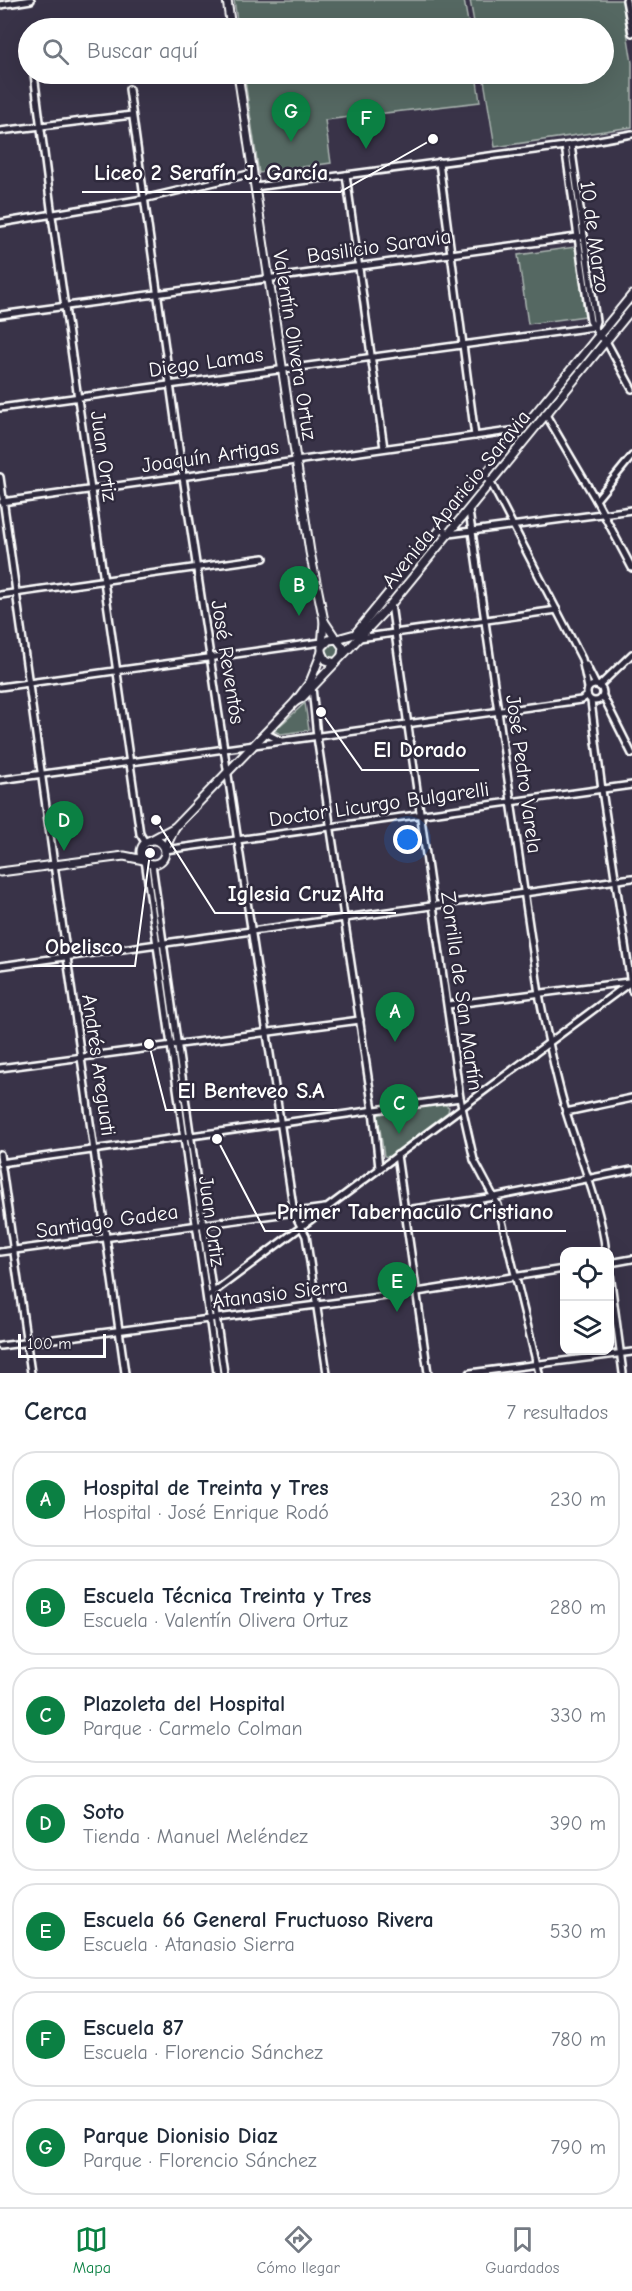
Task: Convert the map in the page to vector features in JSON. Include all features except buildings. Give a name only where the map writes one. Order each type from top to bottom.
[{"type":"street","points":[[0,5],[27,0]]},
{"type":"street","points":[[227,0],[230,18]]},
{"type":"street","points":[[626,0],[632,33]]},
{"type":"street","name":"Juan Ortiz","points":[[35,84],[140,834],[146,842]]},
{"type":"street","name":"Valentín Olivera Ortuz","points":[[240,84],[296,460],[324,621],[322,647]]},
{"type":"street","name":"José Reventós","points":[[129,89],[183,477],[294,1213],[306,1236],[317,1305]]},
{"type":"street","points":[[0,131],[132,115]]},
{"type":"street","points":[[255,187],[632,135]]},
{"type":"street","name":"10 de Marzo","points":[[568,145],[580,236],[596,321],[594,327]]},
{"type":"street","points":[[439,162],[475,436]]},
{"type":"street","points":[[0,223],[143,199],[253,173]]},
{"type":"street","points":[[346,175],[384,448]]},
{"type":"street","name":"Basilicio Saravia","points":[[0,315],[580,236]]},
{"type":"street","name":"Avenida Aparicio Saravia","points":[[295,702],[302,698],[391,604],[469,511],[491,483],[541,409],[632,295]]},
{"type":"street","name":"Avenida Aparicio Saravia","points":[[336,639],[355,634],[485,477],[527,431],[547,414],[632,309]]},
{"type":"street","points":[[594,327],[599,336],[606,341],[632,390]]},
{"type":"street","name":"Diego Lamas","points":[[0,408],[594,327]]},
{"type":"street","points":[[541,409],[547,414],[632,568]]},
{"type":"street","name":"Joaquín Artigas","points":[[2,502],[384,448],[527,431]]},
{"type":"street","points":[[596,500],[632,456]]},
{"type":"street","name":"Andrés Areguati","points":[[0,477],[125,1373]]},
{"type":"street","points":[[485,477],[491,483],[582,658],[603,690],[603,696],[632,754]]},
{"type":"street","points":[[442,529],[449,534],[472,532],[632,510]]},
{"type":"street","name":"José Pedro Varela","points":[[469,511],[539,994],[548,1042],[566,1112],[600,1216],[605,1247]]},
{"type":"street","points":[[0,595],[264,558]]},
{"type":"street","name":"Zorrilla de San Martín","points":[[391,604],[460,1098],[474,1160],[495,1197],[517,1276],[539,1373]]},
{"type":"street","points":[[359,639],[556,610]]},
{"type":"street","name":"Valentín Olivera Ortuz","points":[[324,621],[336,639]]},
{"type":"street","points":[[322,647],[329,640],[336,639],[343,647],[342,655]]},
{"type":"street","points":[[0,687],[308,645],[322,647]]},
{"type":"street","points":[[322,647],[326,660],[335,663]]},
{"type":"street","name":"Avenida Aparicio Saravia","points":[[124,856],[175,827],[295,702],[310,682],[322,647]]},
{"type":"street","points":[[588,688],[598,685],[632,654]]},
{"type":"street","points":[[582,658],[632,991]]},
{"type":"street","points":[[312,687],[317,737],[380,1168]]},
{"type":"street","points":[[0,780],[589,698],[597,701],[603,696]]},
{"type":"street","points":[[265,733],[283,742]]},
{"type":"street","name":"Doctor Licurgo Bulgarelli","points":[[165,850],[632,785]]},
{"type":"street","name":"Avenida Aparicio Saravia","points":[[165,850],[175,827]]},
{"type":"street","points":[[0,872],[124,856],[147,861],[161,861],[165,850],[160,841],[146,842],[141,851],[147,861]]},
{"type":"street","name":"Juan Ortiz","points":[[147,861],[163,943],[224,1373]]},
{"type":"street","name":"Juan Ortiz","points":[[147,861],[156,944],[217,1373]]},
{"type":"street","points":[[0,966],[632,878]]},
{"type":"street","points":[[448,1005],[631,981]]},
{"type":"street","points":[[207,1298],[300,1226],[631,981]]},
{"type":"street","points":[[0,1068],[360,1020]]},
{"type":"street","points":[[1,1163],[460,1098]]},
{"type":"street","points":[[566,1112],[632,1098]]},
{"type":"street","points":[[0,1154],[31,1373]]},
{"type":"street","points":[[397,1155],[428,1373]]},
{"type":"street","points":[[406,1210],[495,1197],[632,1170]]},
{"type":"street","name":"Santiago Gadea","points":[[0,1252],[326,1208]]},
{"type":"street","points":[[614,1262],[632,1259]]},
{"type":"street","name":"Atanasio Sierra","points":[[0,1346],[417,1292],[560,1270]]},
{"type":"street","points":[[613,1301],[623,1373]]},
{"type":"street","points":[[317,1305],[327,1373]]},
{"type":"street","points":[[470,1373],[632,1352]]},
{"type":"green space","points":[[234,0],[464,0],[467,18],[237,18]]},
{"type":"green space","points":[[470,0],[622,0],[632,63],[632,127],[495,147],[485,84],[614,84],[614,18],[473,18]]},
{"type":"green space","points":[[246,84],[477,84],[480,102],[325,120],[331,163],[259,173]]},
{"type":"green space","points":[[575,247],[585,316],[528,324],[518,255]]},
{"type":"green space","points":[[333,642],[340,647],[340,651],[332,660],[326,656],[326,650]]},
{"type":"green space","points":[[305,703],[309,730],[281,734],[274,731]]},
{"type":"green space","points":[[444,1104],[449,1107],[448,1112],[388,1157],[384,1156],[379,1114]]},
{"type":"place","name":"Liceo 2 Serafín J. García","points":[[433,139]]},
{"type":"place","name":"Parque Dionisio Diaz","points":[[291,142]]},
{"type":"place","name":"Escuela 87","points":[[366,149]]},
{"type":"place","name":"Escuela Técnica Treinta y Tres","points":[[299,616]]},
{"type":"place","name":"El Dorado","points":[[321,712]]},
{"type":"place","name":"Iglesia Cruz Alta","points":[[156,820]]},
{"type":"place","name":"Soto","points":[[64,851]]},
{"type":"place","name":"Obelisco","points":[[150,853]]},
{"type":"place","name":"Hospital de Treinta y Tres","points":[[395,1042]]},
{"type":"place","name":"El Benteveo S.A","points":[[149,1044]]},
{"type":"place","name":"Plazoleta del Hospital","points":[[399,1134]]},
{"type":"place","name":"Primer Tabernaculo Cristiano","points":[[217,1139]]},
{"type":"place","name":"Escuela 66 General Fructuoso Rivera","points":[[397,1312]]}]
